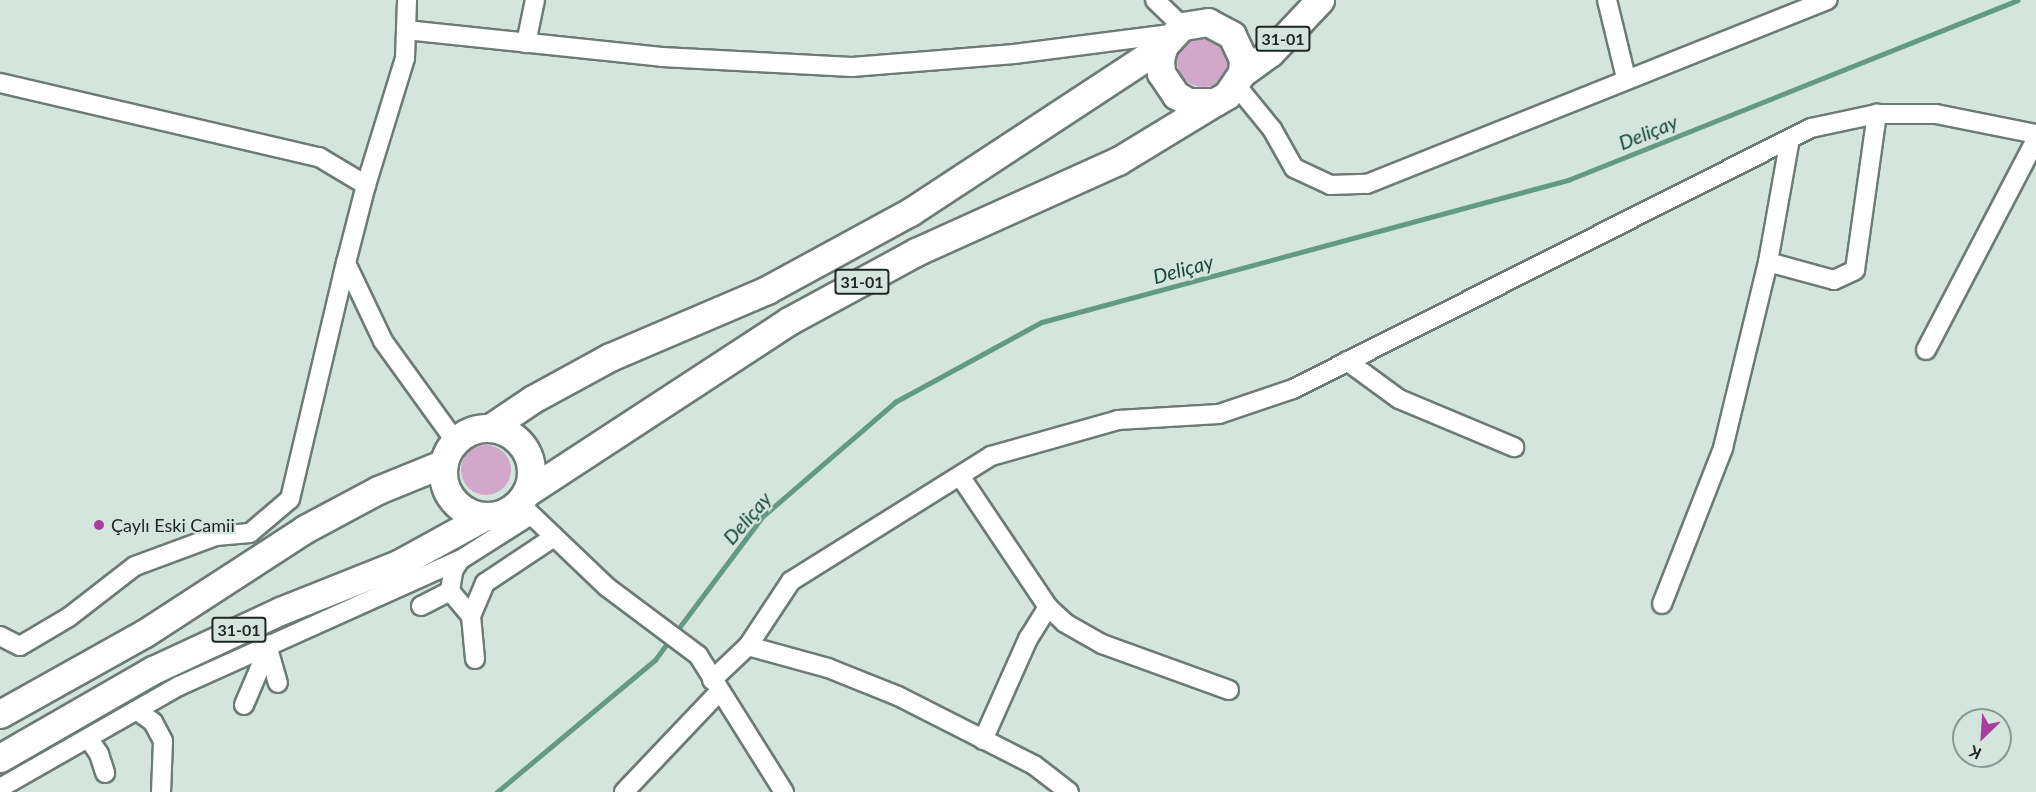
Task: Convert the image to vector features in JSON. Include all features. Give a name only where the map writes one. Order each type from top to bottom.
[{"type":"highway","name":"31-01","points":[[490,428],[533,399],[610,357],[767,291],[910,212],[1178,32],[1217,0]]},
{"type":"highway","name":"31-01","points":[[1239,79],[1270,53],[1320,0]]},
{"type":"highway","points":[[1215,24],[1232,35],[1243,59],[1239,79],[1215,102],[1188,102],[1167,85],[1160,66],[1178,32],[1215,24]]},
{"type":"highway","name":"31-01","points":[[525,504],[789,321],[916,252],[1118,161],[1215,102]]},
{"type":"highway","points":[[490,428],[502,431],[522,445],[531,469],[525,504],[509,511],[484,517],[472,514],[452,499],[444,482],[449,452],[477,429],[490,428]]},
{"type":"highway","name":"31-01","points":[[0,714],[145,633],[305,529],[449,452]]},
{"type":"highway","name":"31-01","points":[[0,758],[153,670],[280,611],[398,564],[484,517]]},
{"type":"street","points":[[0,636],[20,646],[69,617],[135,566],[216,536],[250,533],[290,499],[366,185],[405,58],[407,0]]},
{"type":"street","points":[[526,43],[535,0]]},
{"type":"street","points":[[406,30],[662,57],[852,68],[1014,54],[1178,32],[1155,0]]},
{"type":"street","points":[[1608,0],[1626,78]]},
{"type":"street","points":[[1239,79],[1294,168],[1330,185],[1367,184],[1626,78],[1828,0]]},
{"type":"street","points":[[0,82],[319,158],[366,185]]},
{"type":"street","points":[[624,792],[748,646],[791,581],[991,456],[1118,420],[1219,414],[1293,389],[1812,128],[1877,114],[1936,114],[2036,134]]},
{"type":"street","points":[[1768,262],[1834,280],[1855,270],[1877,114]]},
{"type":"street","points":[[1662,604],[1724,448],[1768,262],[1790,139]]},
{"type":"street","points":[[1926,350],[2036,140]]},
{"type":"street","points":[[346,263],[383,341],[449,452]]},
{"type":"street","points":[[1347,361],[1399,399],[1514,447]]},
{"type":"street","points":[[960,476],[1048,607],[1065,623],[1102,644],[1229,690]]},
{"type":"street","points":[[0,789],[136,710],[460,560],[525,504],[554,537],[633,606],[699,655],[715,686],[784,792]]},
{"type":"street","points":[[475,659],[471,616],[485,583],[554,537]]},
{"type":"street","points":[[460,560],[453,571],[450,591],[471,616]]},
{"type":"street","points":[[421,606],[450,591]]},
{"type":"street","points":[[983,740],[1028,639],[1048,607]]},
{"type":"street","points":[[748,646],[838,672],[898,696],[1034,765],[1069,792]]},
{"type":"street","points":[[270,648],[278,683]]},
{"type":"street","points":[[244,705],[270,648]]},
{"type":"street","points":[[136,710],[153,722],[163,741],[161,792]]},
{"type":"street","points":[[88,738],[99,754],[105,773]]},
{"type":"shaded area","points":[[1198,35],[1208,35],[1218,39],[1225,46],[1229,61],[1225,76],[1218,83],[1208,87],[1198,87],[1188,83],[1181,76],[1177,66],[1177,56],[1181,46],[1188,39]]},
{"type":"shaded area","points":[[486,445],[504,452],[511,470],[504,488],[486,495],[468,488],[461,470],[468,452]]},
{"type":"waterway","name":"Deliçay","points":[[675,633],[762,517],[895,402],[1042,322],[1568,180],[2017,0]]},
{"type":"waterway","name":"Deliçay","points":[[497,792],[655,660],[670,639]]},
{"type":"place","name":"Çaylı Eski Camii","points":[[99,525]]}]
